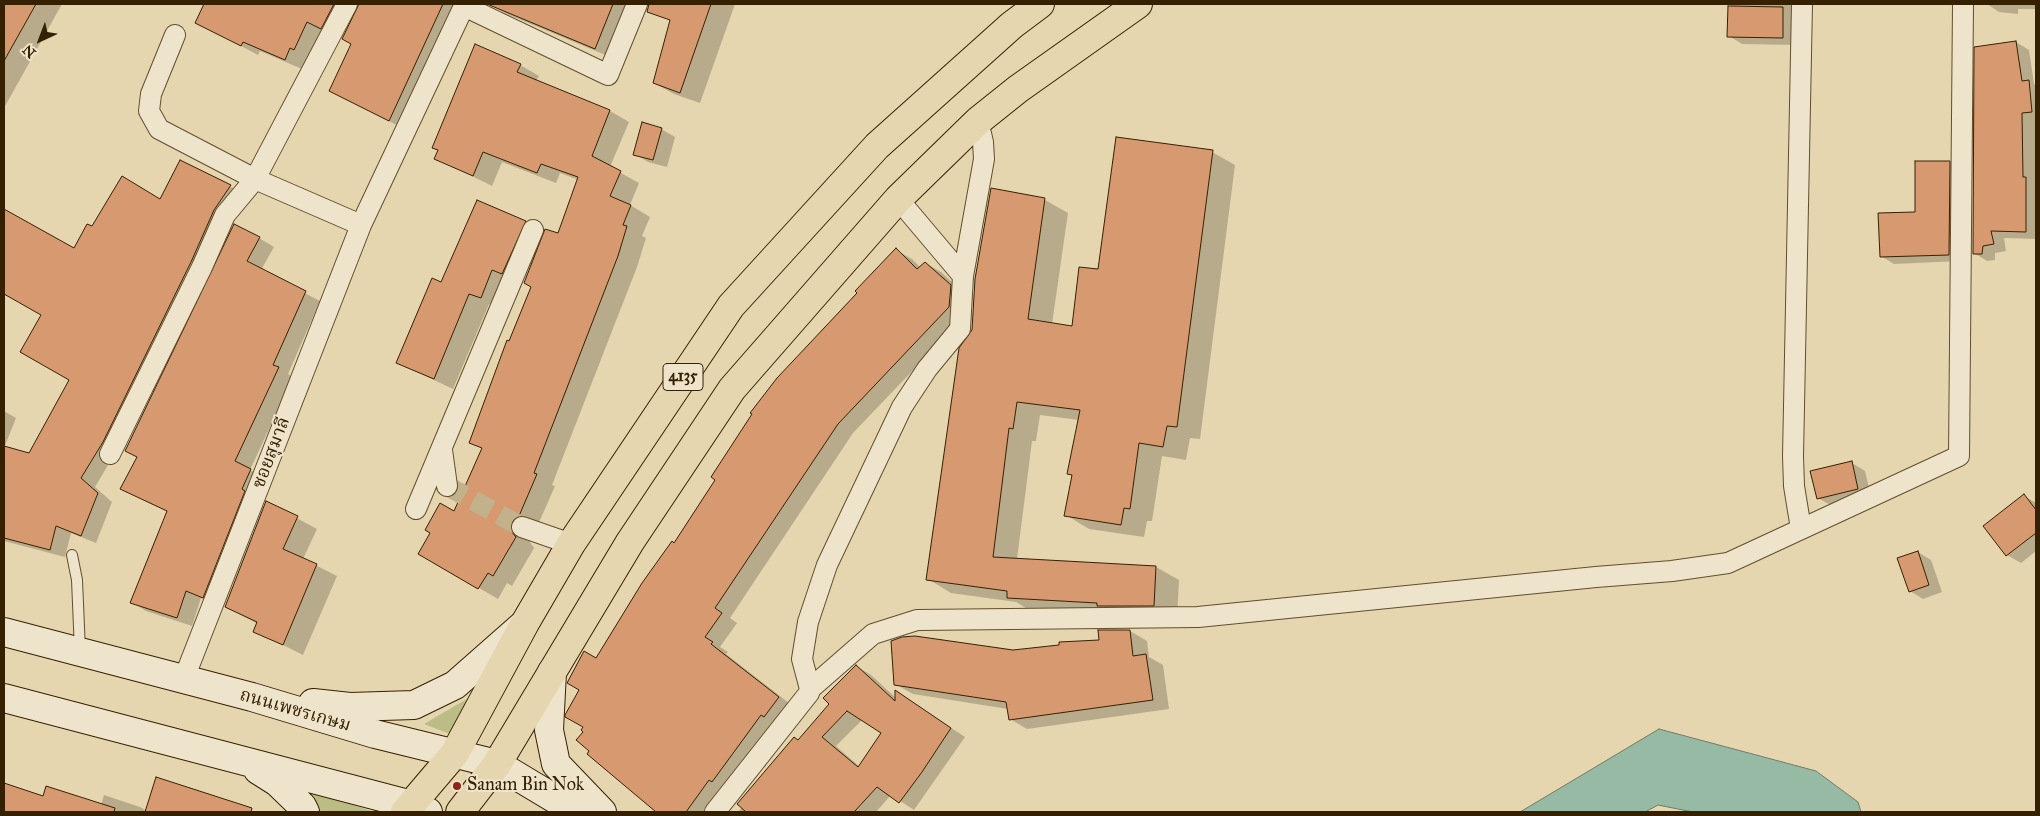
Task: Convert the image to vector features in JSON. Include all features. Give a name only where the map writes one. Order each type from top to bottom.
[{"type":"main road","name":"4135","points":[[415,810],[456,753],[525,624],[571,544],[731,306],[877,146],[1012,25],[1040,4]]},
{"type":"main road","name":"4135","points":[[460,812],[497,764],[630,542],[732,389],[898,199],[978,121],[1018,88],[1138,4]]},
{"type":"main road","points":[[252,697],[350,707],[414,705],[456,685],[525,624]]},
{"type":"main road","name":"ถนนเพชรเกษม","points":[[4,632],[183,681],[252,697],[374,734],[497,764],[577,812]]},
{"type":"main road","points":[[552,672],[549,730],[556,764],[602,812]]},
{"type":"main road","points":[[4,698],[246,762],[415,810]]},
{"type":"main road","points":[[246,762],[277,782],[302,806],[305,812]]},
{"type":"street","points":[[110,454],[202,267],[225,215],[255,180],[348,4]]},
{"type":"street","points":[[465,5],[608,75],[637,4]]},
{"type":"street","points":[[1801,529],[1794,486],[1793,456],[1802,4]]},
{"type":"street","points":[[810,689],[873,634],[917,620],[1198,617],[1596,577],[1672,572],[1728,563],[1959,456],[1964,4]]},
{"type":"street","name":"ซอยสุมาลี","points":[[183,681],[361,225],[465,5]]},
{"type":"street","points":[[175,35],[151,94],[149,111],[159,129],[255,180],[361,225]]},
{"type":"street","points":[[715,812],[810,693],[802,658],[808,622],[827,565],[902,407],[927,370],[960,329],[964,276],[984,159],[983,142],[978,121]]},
{"type":"street","points":[[898,199],[964,276]]},
{"type":"street","points":[[416,509],[533,230]]},
{"type":"street","points":[[442,450],[447,486]]},
{"type":"street","points":[[522,527],[571,544]]},
{"type":"lane","points":[[72,556],[77,580],[80,653]]},
{"type":"shaded area","points":[[472,696],[450,734],[424,724]]},
{"type":"shaded area","points":[[1659,729],[1816,771],[1858,802],[1861,812],[1693,812],[1658,805],[1645,812],[1520,812]]},
{"type":"shaded area","points":[[310,790],[374,812],[321,812]]},
{"type":"building","points":[[4,4],[36,4],[4,61]]},
{"type":"building","points":[[204,4],[334,4],[321,29],[307,22],[294,50],[290,48],[285,60],[243,42],[241,46],[195,23]]},
{"type":"building","points":[[359,4],[443,4],[389,121],[329,91],[351,44],[342,39]]},
{"type":"building","points":[[487,4],[613,4],[595,49]]},
{"type":"building","points":[[649,4],[711,4],[680,93],[653,83],[670,20],[647,12]]},
{"type":"building","points":[[1728,6],[1783,7],[1783,38],[1727,37]]},
{"type":"building","points":[[2016,41],[2022,81],[2029,80],[2032,112],[2022,113],[2023,177],[2026,177],[2026,232],[1991,231],[1994,244],[1983,246],[1982,254],[1973,254],[1974,47]]},
{"type":"building","points":[[475,44],[521,64],[517,72],[610,110],[592,156],[621,171],[610,196],[631,205],[623,225],[627,226],[618,256],[534,473],[537,474],[519,516],[511,523],[510,530],[516,537],[493,576],[488,573],[478,589],[418,554],[430,533],[425,530],[440,503],[454,511],[482,448],[469,443],[507,340],[509,341],[531,287],[524,283],[545,229],[558,233],[578,177],[541,164],[537,173],[483,152],[473,176],[434,159],[438,150],[432,148]]},
{"type":"building","points":[[642,122],[662,128],[653,160],[633,155]]},
{"type":"building","points":[[1116,137],[1213,150],[1177,427],[1167,426],[1163,447],[1139,443],[1130,509],[1124,508],[1121,525],[1064,516],[1072,475],[1067,474],[1080,410],[1017,402],[1013,429],[1009,428],[993,557],[1156,566],[1154,606],[1097,606],[1097,603],[1007,598],[1007,591],[926,580],[959,348],[972,330],[975,279],[991,188],[1045,198],[1028,319],[1072,326],[1079,267],[1098,269]]},
{"type":"building","points":[[180,160],[231,185],[214,210],[191,262],[103,442],[81,478],[98,493],[81,536],[56,526],[50,550],[4,538],[4,446],[29,453],[69,380],[20,352],[41,315],[4,294],[4,209],[74,248],[87,224],[92,226],[122,176],[160,199]]},
{"type":"building","points":[[1915,161],[1950,161],[1949,255],[1880,257],[1878,213],[1915,212]]},
{"type":"building","points":[[477,200],[526,221],[502,274],[492,270],[481,298],[469,294],[434,379],[396,363],[432,278],[441,282]]},
{"type":"building","points":[[234,224],[260,237],[247,261],[306,291],[273,365],[279,367],[235,461],[251,469],[242,489],[245,491],[203,598],[186,591],[177,618],[130,603],[167,511],[120,489],[137,457],[125,451]]},
{"type":"building","points":[[896,248],[917,269],[925,262],[951,285],[949,307],[838,424],[715,608],[722,613],[705,637],[713,642],[711,644],[779,697],[764,717],[761,715],[712,782],[709,780],[686,812],[656,812],[587,754],[589,751],[576,740],[583,732],[581,730],[583,727],[565,717],[565,715],[579,690],[567,683],[584,651],[596,658],[642,583],[672,541],[674,543],[715,480],[711,477],[752,414],[750,413],[777,378],[857,293],[855,291]]},
{"type":"building","points":[[1852,461],[1858,489],[1817,499],[1810,471]]},
{"type":"building","points":[[2024,494],[2036,510],[2036,533],[2006,556],[1983,526]]},
{"type":"building","points":[[266,501],[298,516],[283,549],[317,564],[283,645],[253,632],[257,622],[225,607]]},
{"type":"building","points":[[1918,551],[1929,585],[1909,592],[1897,558]]},
{"type":"building","points":[[1098,630],[1130,630],[1133,656],[1146,654],[1153,700],[1009,720],[1006,702],[894,685],[891,641],[902,637],[915,636],[1013,650],[1059,645],[1059,642],[1099,640]]},
{"type":"building","points":[[856,665],[895,701],[895,690],[951,728],[899,803],[877,787],[854,812],[746,812],[737,804],[794,737],[798,740],[829,704],[823,698]],"holes":[[[847,711],[881,733],[858,767],[822,737]]]},
{"type":"building","points":[[156,777],[252,808],[251,812],[145,812]]},
{"type":"building","points":[[4,783],[43,796],[46,786],[115,808],[114,812],[4,812]]},
{"type":"tunnel","points":[[447,486],[522,527]]},
{"type":"place","name":"Sanam Bin Nok","points":[[457,786]]}]
